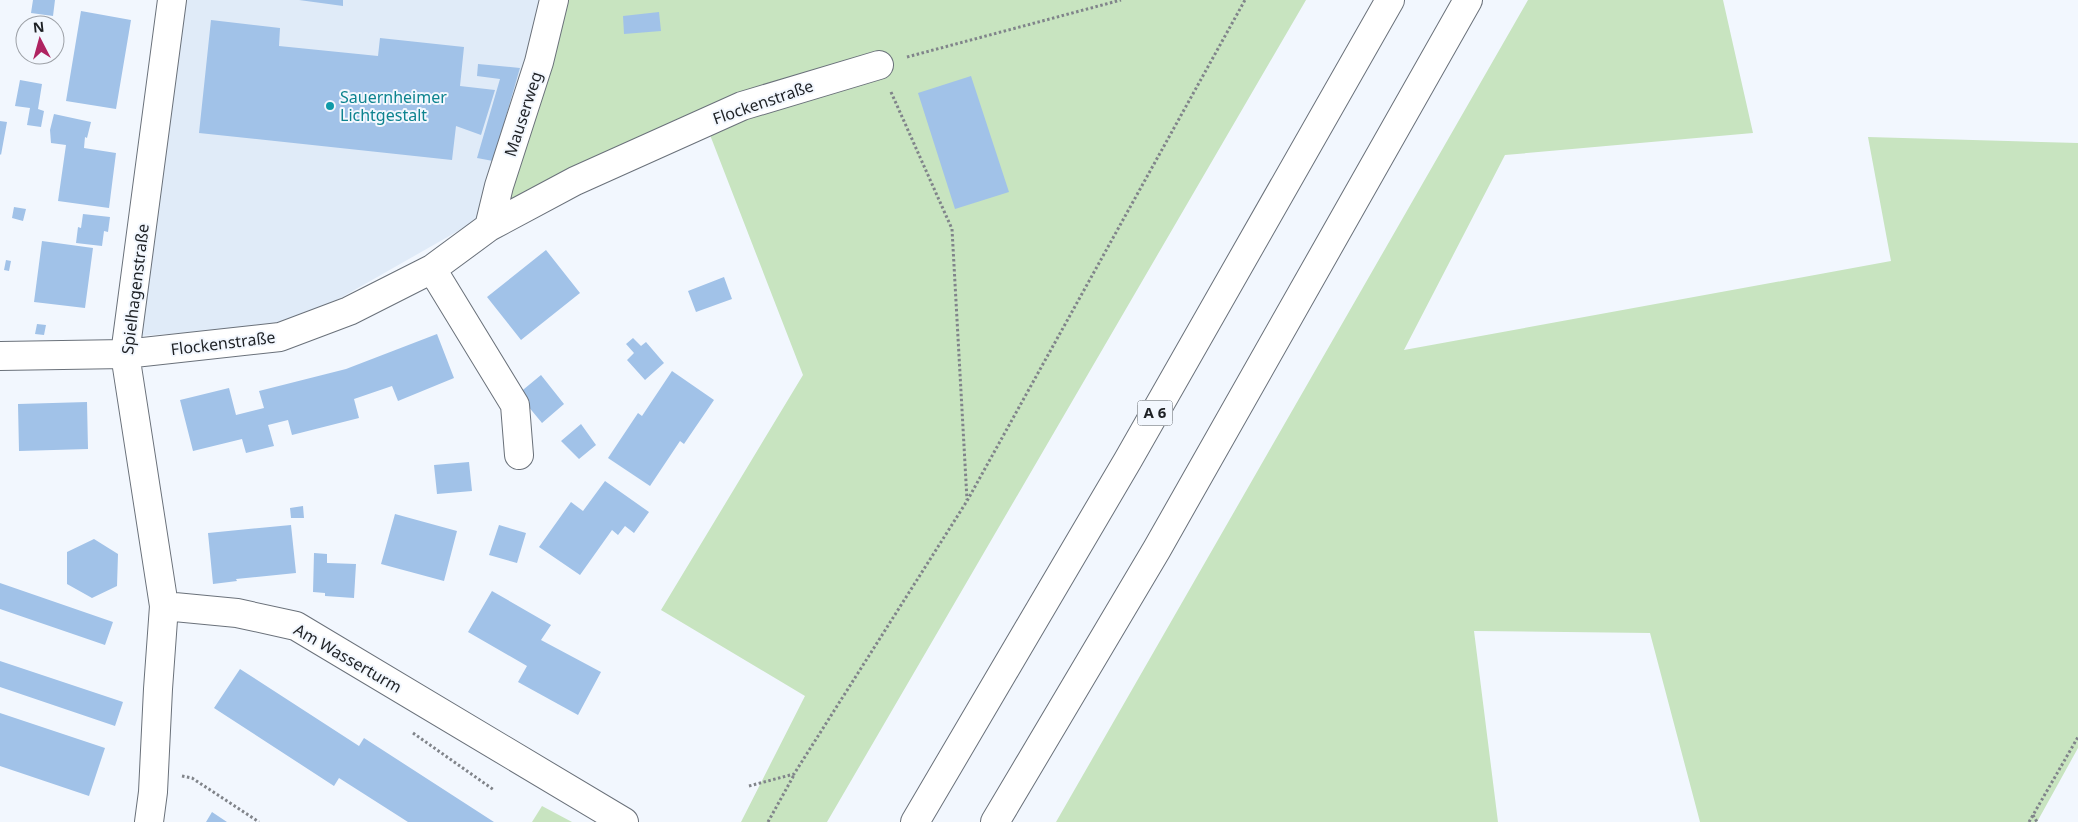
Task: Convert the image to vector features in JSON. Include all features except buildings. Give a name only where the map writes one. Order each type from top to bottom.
[{"type":"main road","name":"Spielhagenstraße","points":[[164,606],[125,354],[172,0]]},
{"type":"main road","name":"Mauserweg","points":[[489,227],[499,186],[539,62],[554,0]]},
{"type":"main road","name":"A 6","points":[[915,822],[1128,460],[1390,0]]},
{"type":"main road","points":[[995,822],[1157,549],[1468,0]]},
{"type":"main road","name":"Flockenstraße","points":[[0,356],[125,354],[280,337],[349,311],[432,269],[489,227],[575,181],[742,106],[879,65]]},
{"type":"main road","points":[[432,269],[515,405],[519,455]]},
{"type":"main road","points":[[149,822],[164,606]]},
{"type":"main road","name":"Am Wasserturm","points":[[164,606],[237,613],[296,626],[624,822]]},
{"type":"path","points":[[967,501],[952,228],[879,65],[1121,0]]},
{"type":"path","points":[[768,822],[794,774],[967,501],[1245,0]]},
{"type":"path","points":[[2029,822],[2078,737]]},
{"type":"path","points":[[154,771],[192,778],[259,822]]},
{"type":"path","points":[[749,786],[794,774]]},
{"type":"path","points":[[2033,815],[2036,822]]},
{"type":"shaded area","points":[[175,0],[565,0],[509,202],[293,325],[140,336]]},
{"type":"green space","points":[[565,0],[1306,0],[827,822],[741,822],[805,696],[661,610],[803,375],[705,122],[509,202]]},
{"type":"green space","points":[[1528,0],[1723,0],[1753,133],[1505,155],[1404,350],[1891,261],[1868,137],[2078,143],[2078,748],[2037,822],[1700,822],[1650,633],[1474,631],[1498,822],[1056,822]]},
{"type":"green space","points":[[542,806],[572,822],[532,822]]},
{"type":"place","name":"Sauernheimer Lichtgestalt","points":[[330,106]]}]
